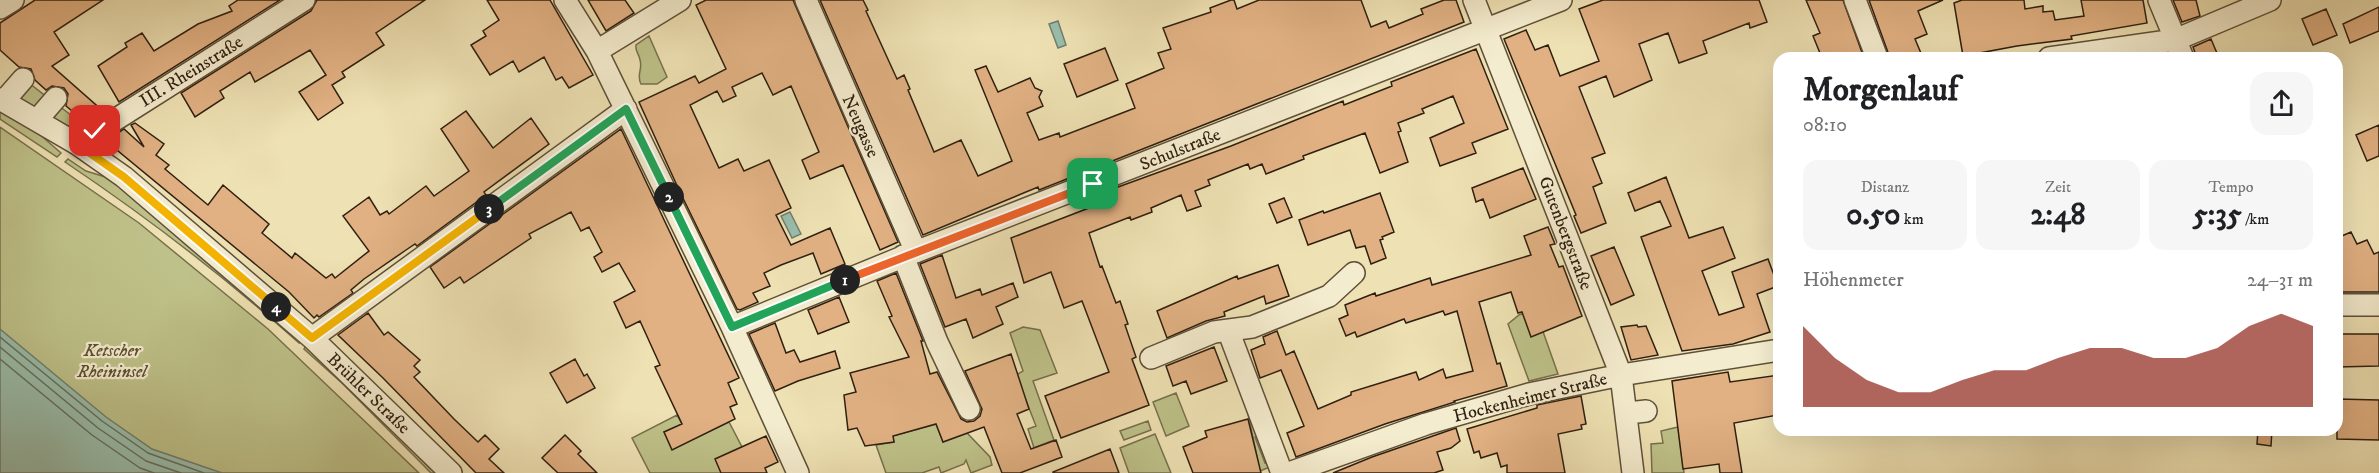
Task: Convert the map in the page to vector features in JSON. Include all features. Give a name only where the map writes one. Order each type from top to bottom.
[{"type":"street","points":[[0,8],[13,0]]},
{"type":"street","name":"III. Rheinstraße","points":[[77,144],[304,0]]},
{"type":"street","points":[[565,0],[597,51],[732,327],[773,401],[798,473]]},
{"type":"street","points":[[597,51],[680,0]]},
{"type":"street","name":"Neugasse","points":[[806,0],[909,254],[937,342],[969,410]]},
{"type":"street","name":"Gutenbergstraße","points":[[1474,0],[1637,412],[1634,473]]},
{"type":"street","name":"Schulstraße","points":[[732,327],[909,254],[1561,0]]},
{"type":"street","points":[[1855,0],[1875,52]]},
{"type":"street","points":[[2159,0],[2179,49]]},
{"type":"street","points":[[2136,52],[2179,49],[2270,0]]},
{"type":"street","points":[[2,100],[23,79]]},
{"type":"street","points":[[37,120],[56,98]]},
{"type":"street","name":"Brühler Straße","points":[[2,100],[77,144],[124,177],[312,338],[451,473]]},
{"type":"street","points":[[312,338],[626,109]]},
{"type":"street","points":[[1151,358],[1214,333],[1252,327],[1329,296],[1354,273]]},
{"type":"street","points":[[2343,305],[2379,305]]},
{"type":"street","points":[[1228,330],[1282,473]]},
{"type":"street","name":"Hockenheimer Straße","points":[[1289,473],[1426,423],[1529,394],[1622,375],[1773,351]]},
{"type":"green space","points":[[649,36],[667,77],[657,84],[641,84],[639,78],[641,63],[636,45]]},
{"type":"green space","points":[[29,83],[48,98],[38,111],[16,98]]},
{"type":"green space","points":[[58,105],[86,127],[80,132],[74,131],[48,117]]},
{"type":"green space","points":[[0,108],[30,126],[61,153],[57,157],[0,119]]},
{"type":"green space","name":"Ketscher Rheininsel","points":[[0,127],[139,223],[268,329],[419,473],[0,473]]},
{"type":"green space","points":[[68,159],[86,171],[112,179],[301,342],[299,343],[185,248],[65,162]]},
{"type":"green space","points":[[1535,309],[1558,374],[1529,381],[1508,324],[1519,315]]},
{"type":"green space","points":[[1023,327],[1040,330],[1057,373],[1033,381],[1054,440],[1034,448],[1028,429],[1036,426],[1016,375],[1023,371],[1010,333]]},
{"type":"green space","points":[[306,345],[441,473],[431,473],[343,384],[304,349]]},
{"type":"green space","points":[[1176,393],[1189,426],[1166,436],[1153,402]]},
{"type":"green space","points":[[1247,409],[1260,434],[1255,437],[1265,463],[1271,461],[1270,467],[1260,471]]},
{"type":"green space","points":[[677,415],[682,424],[664,432],[672,449],[729,422],[742,447],[721,473],[650,473],[632,438]]},
{"type":"green space","points":[[1148,421],[1151,430],[1124,440],[1120,431]]},
{"type":"green space","points":[[936,424],[943,442],[967,433],[990,457],[992,465],[971,473],[966,460],[964,464],[941,473],[939,467],[922,473],[886,473],[876,445],[894,442],[893,436]]},
{"type":"green space","points":[[1678,427],[1684,473],[1652,473],[1651,444],[1663,443],[1661,431]]},
{"type":"green space","points":[[1155,434],[1171,473],[1129,473],[1120,448]]},
{"type":"water","points":[[1058,21],[1066,45],[1058,48],[1049,24]]},
{"type":"water","points":[[790,212],[801,234],[792,238],[781,216]]},
{"type":"water","points":[[0,329],[106,417],[152,449],[222,473],[0,473]]},
{"type":"building","points":[[35,0],[103,0],[54,32],[69,55],[52,66],[104,112],[87,123],[66,106],[68,94],[64,88],[52,86],[46,90],[35,80],[31,69],[19,67],[0,50],[0,23]]},
{"type":"building","points":[[238,0],[280,0],[119,102],[98,66],[127,47],[125,43],[142,33],[154,51],[198,24],[232,11],[229,6]]},
{"type":"building","points":[[317,0],[425,0],[376,33],[384,45],[342,72],[345,77],[332,85],[343,103],[318,120],[299,92],[326,75],[310,50],[255,82],[250,72],[220,91],[224,98],[195,117],[181,93],[311,11]]},
{"type":"building","points":[[487,0],[550,0],[593,75],[569,88],[562,77],[556,80],[544,57],[519,72],[513,61],[490,75],[471,45],[486,36],[483,31],[499,20]]},
{"type":"building","points":[[588,0],[625,0],[634,13],[606,31]]},
{"type":"building","points":[[706,0],[793,0],[898,242],[880,250],[843,165],[810,179],[802,160],[819,152],[791,86],[773,95],[762,73],[732,87],[736,96],[723,102],[717,91],[690,105],[719,168],[738,159],[744,171],[769,160],[791,208],[776,215],[791,245],[830,228],[845,264],[821,274],[813,253],[781,265],[764,273],[770,286],[753,293],[758,302],[740,310],[737,309],[679,190],[639,102],[695,76],[699,83],[726,69],[696,5]]},
{"type":"building","points":[[820,0],[863,0],[897,79],[904,75],[934,152],[961,140],[978,176],[1012,161],[975,70],[986,66],[998,92],[1030,78],[1035,88],[1042,91],[1039,97],[1043,106],[1027,113],[1039,140],[1059,133],[1060,137],[1135,108],[1126,84],[1164,68],[1158,53],[1171,49],[1163,28],[1211,12],[1210,8],[1231,0],[1234,0],[1237,9],[1259,0],[1361,0],[1371,27],[1386,21],[1389,28],[1423,14],[1421,9],[1444,0],[1456,0],[1464,22],[1039,190],[1038,187],[923,235]]},
{"type":"building","points":[[1603,0],[1759,0],[1767,22],[1750,28],[1749,23],[1703,41],[1707,53],[1679,63],[1668,33],[1639,44],[1652,80],[1614,97],[1606,76],[1579,87],[1605,153],[1592,158],[1602,183],[1593,187],[1606,223],[1581,233],[1574,216],[1576,215],[1504,39],[1526,30],[1535,50],[1548,45],[1560,76],[1599,61],[1579,9]]},
{"type":"building","points":[[1806,0],[1843,0],[1862,52],[1820,52],[1813,36],[1820,33]]},
{"type":"building","points":[[1869,0],[1943,0],[1918,11],[1927,34],[1915,39],[1920,52],[1888,52]]},
{"type":"building","points":[[1962,0],[2024,0],[2025,9],[2043,6],[2043,12],[2053,11],[2055,20],[2084,16],[2081,0],[2143,0],[2147,23],[2071,36],[2072,39],[1985,52],[1962,52],[1954,3]]},
{"type":"building","points":[[2173,0],[2196,0],[2200,16],[2182,22]]},
{"type":"building","points":[[2379,7],[2379,31],[2350,43],[2343,24]]},
{"type":"building","points":[[2326,9],[2337,35],[2313,45],[2302,19]]},
{"type":"building","points":[[2211,39],[2216,52],[2195,52],[2193,47]]},
{"type":"building","points":[[1105,48],[1118,80],[1077,97],[1064,64]]},
{"type":"building","points":[[1476,49],[1508,129],[1472,143],[1476,153],[1440,166],[1430,138],[1464,123],[1453,96],[1422,109],[1424,113],[1398,123],[1401,131],[1398,132],[1408,162],[1380,173],[1365,133],[1303,156],[1304,159],[1266,174],[1262,164],[1250,169],[1248,164],[1208,180],[1210,185],[1195,191],[1201,206],[1187,211],[1181,195],[1151,208],[1152,212],[1131,220],[1130,217],[1089,233],[1100,267],[1102,266],[1116,303],[1120,301],[1136,357],[1132,359],[1149,405],[1061,438],[1045,396],[1109,372],[1082,301],[1064,308],[1051,272],[1024,283],[1011,238],[1094,206],[1091,200],[1118,187],[1231,146],[1343,101],[1344,105],[1392,86],[1391,82]]},
{"type":"building","points":[[466,111],[493,148],[531,118],[549,144],[484,192],[486,195],[417,246],[415,244],[364,279],[351,290],[353,293],[319,317],[317,315],[314,318],[289,292],[106,141],[124,129],[144,147],[131,125],[135,123],[164,144],[156,155],[169,165],[165,169],[208,205],[223,185],[269,224],[262,233],[292,258],[295,253],[326,278],[332,274],[335,278],[369,251],[343,216],[369,197],[380,215],[387,211],[389,214],[426,186],[434,196],[469,171],[441,129]]},
{"type":"building","points":[[2379,125],[2379,156],[2367,161],[2356,135]]},
{"type":"building","points":[[621,129],[739,378],[728,383],[737,404],[730,407],[735,419],[672,450],[664,432],[682,424],[655,367],[660,365],[640,321],[626,328],[614,302],[635,291],[619,263],[602,272],[594,257],[602,252],[589,227],[581,231],[571,212],[529,234],[531,238],[464,283],[460,277],[444,288],[430,267]]},
{"type":"building","points":[[1523,168],[1536,199],[1490,218],[1483,199],[1476,202],[1472,188]]},
{"type":"building","points":[[1666,177],[1689,238],[1723,227],[1735,258],[1702,271],[1719,315],[1744,307],[1732,272],[1768,259],[1773,272],[1773,288],[1757,294],[1770,332],[1733,344],[1682,351],[1641,237],[1671,226],[1660,201],[1635,211],[1628,193]]},
{"type":"building","points":[[1380,193],[1394,232],[1380,240],[1386,258],[1371,264],[1365,246],[1356,248],[1350,230],[1308,245],[1299,220]]},
{"type":"building","points":[[1284,198],[1292,217],[1277,223],[1269,204]]},
{"type":"building","points":[[1548,227],[1555,244],[1550,245],[1559,267],[1563,266],[1582,316],[1531,337],[1522,312],[1518,313],[1511,292],[1479,302],[1497,364],[1500,363],[1507,386],[1385,424],[1296,457],[1287,433],[1304,426],[1281,370],[1260,378],[1251,350],[1265,344],[1263,337],[1277,331],[1286,355],[1294,351],[1318,409],[1351,395],[1351,392],[1416,372],[1419,380],[1443,369],[1446,378],[1473,371],[1457,311],[1445,315],[1443,311],[1406,323],[1404,319],[1357,337],[1355,332],[1346,336],[1339,319],[1348,315],[1345,305],[1375,293],[1376,296],[1430,278],[1432,285],[1531,255],[1524,236]]},
{"type":"building","points":[[2351,232],[2357,244],[2367,240],[2374,254],[2379,252],[2379,292],[2343,292],[2343,235]]},
{"type":"building","points":[[1614,247],[1634,295],[1611,305],[1591,256]]},
{"type":"building","points":[[942,255],[956,298],[980,289],[982,295],[1013,283],[1018,297],[996,307],[1003,324],[973,338],[966,319],[945,327],[920,264]]},
{"type":"building","points":[[1278,265],[1289,296],[1266,304],[1264,296],[1224,312],[1225,316],[1206,321],[1167,338],[1157,311],[1237,276],[1238,279]]},
{"type":"building","points":[[896,273],[923,341],[921,341],[930,374],[937,372],[961,419],[967,422],[974,421],[980,416],[982,409],[965,371],[1011,354],[1029,409],[1017,414],[1031,449],[1056,440],[1062,457],[1020,473],[1002,473],[984,427],[943,442],[936,424],[893,436],[894,442],[865,446],[857,428],[848,430],[844,395],[856,392],[850,373],[909,357],[889,317],[892,316],[877,281]]},
{"type":"building","points":[[839,297],[849,322],[818,334],[808,310]]},
{"type":"building","points":[[368,313],[384,335],[388,332],[420,360],[414,366],[420,372],[414,377],[454,419],[478,442],[485,435],[499,449],[489,459],[504,473],[476,473],[338,335]]},
{"type":"building","points":[[775,323],[786,353],[794,350],[800,362],[835,351],[840,368],[775,391],[749,334]]},
{"type":"building","points":[[1637,325],[1638,327],[1646,326],[1658,355],[1631,360],[1621,327]]},
{"type":"building","points":[[2343,334],[2379,334],[2379,366],[2343,367]]},
{"type":"building","points":[[1214,347],[1227,381],[1191,394],[1186,381],[1173,386],[1166,366]]},
{"type":"building","points":[[575,359],[584,376],[587,374],[595,388],[567,403],[550,373]]},
{"type":"building","points":[[1728,372],[1730,382],[1773,376],[1773,416],[1734,423],[1742,473],[1720,473],[1719,464],[1683,469],[1672,381]]},
{"type":"building","points":[[1581,396],[1586,424],[1581,425],[1582,429],[1558,434],[1565,473],[1507,473],[1507,465],[1501,467],[1497,453],[1481,458],[1479,451],[1474,453],[1467,429],[1537,408],[1537,405]]},
{"type":"building","points":[[2343,399],[2379,400],[2379,440],[2337,439],[2337,436],[2343,436]]},
{"type":"building","points":[[1248,419],[1261,473],[1193,473],[1183,447],[1207,437],[1205,431]]},
{"type":"building","points":[[1456,428],[1460,441],[1451,448],[1437,452],[1443,470],[1434,473],[1333,473],[1372,457]]},
{"type":"building","points":[[565,435],[581,451],[578,454],[597,473],[558,473],[542,458]]},
{"type":"building","points":[[766,436],[778,462],[765,468],[767,473],[721,473],[715,459]]},
{"type":"building","points":[[2258,436],[2272,436],[2271,446],[2257,444]]},
{"type":"building","points":[[1110,449],[1119,473],[1053,473],[1053,472]]},
{"type":"route","points":[[95,131],[77,144],[124,177],[312,338],[626,109],[732,327],[900,258],[1093,184]]}]
